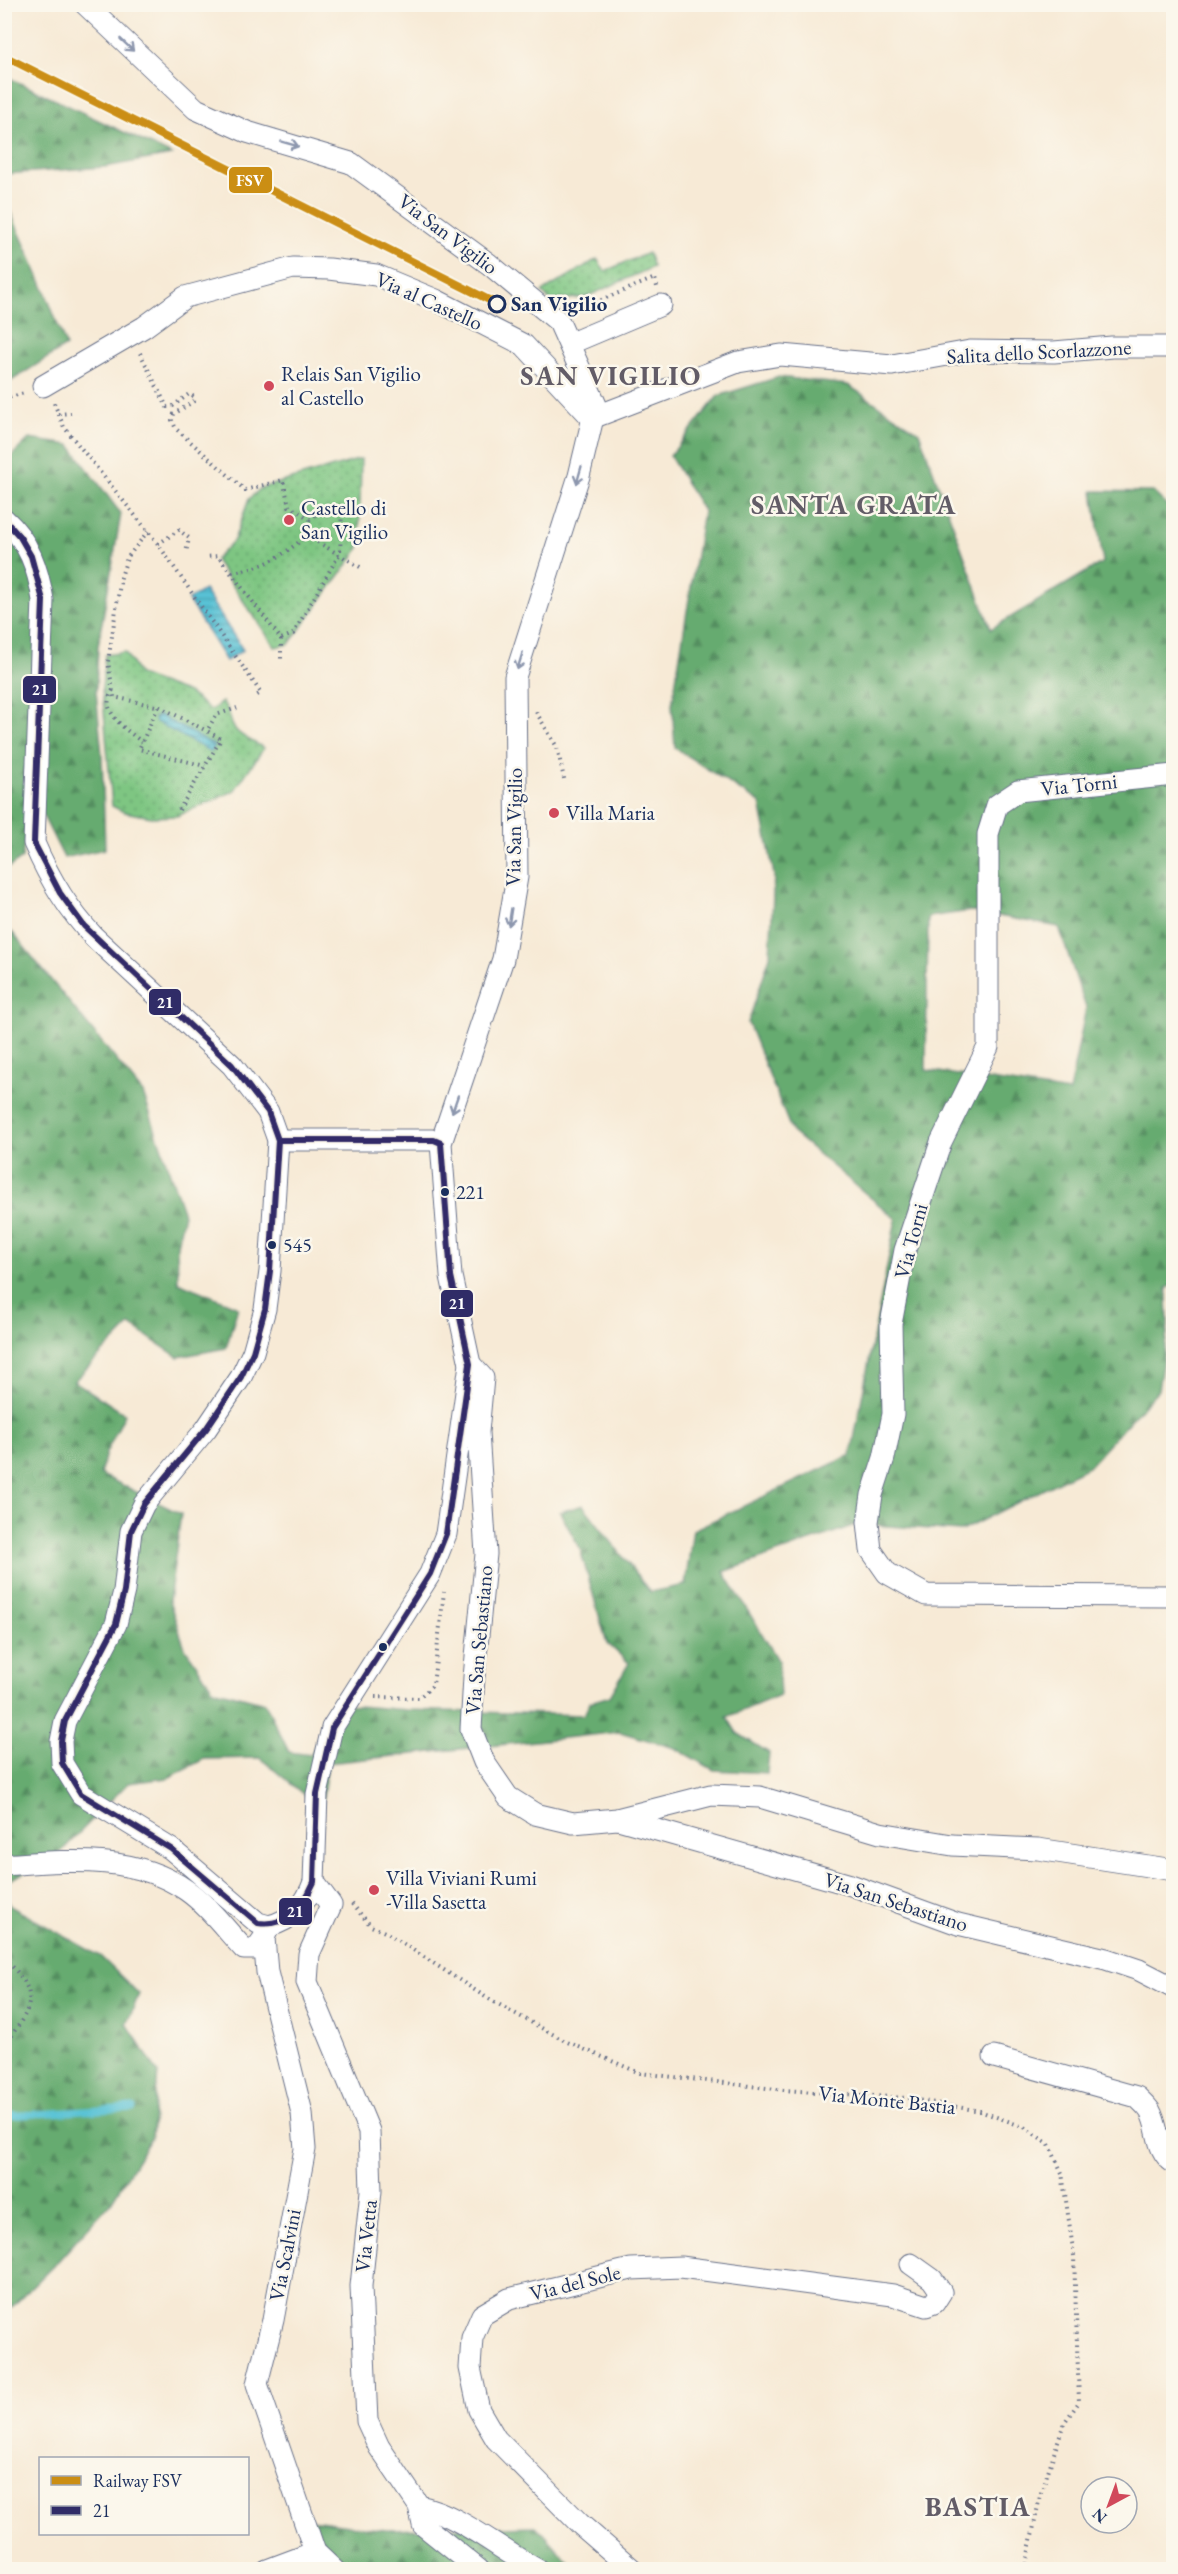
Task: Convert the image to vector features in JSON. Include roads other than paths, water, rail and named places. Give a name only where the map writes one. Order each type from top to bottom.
[{"type":"street","name":"Via San Vigilio","points":[[84,4],[196,109],[247,132],[351,163],[480,258],[559,322],[571,344],[596,405],[579,476],[515,677],[517,877],[503,959],[441,1143],[451,1276],[470,1364],[446,1534],[430,1574],[332,1728],[323,1760],[315,1827],[314,1882]]},
{"type":"street","name":"Via al Castello","points":[[43,386],[130,334],[185,297],[293,268],[376,275],[436,300],[524,345],[592,418]]},
{"type":"street","points":[[571,344],[661,305]]},
{"type":"street","name":"Salita dello Scorlazzone","points":[[592,418],[738,362],[781,355],[892,365],[970,351],[1054,352],[1112,347],[1173,347]]},
{"type":"street","points":[[4,519],[29,548],[39,577],[43,600],[34,843],[47,875],[78,920],[94,937],[232,1065],[268,1112],[278,1140],[270,1271],[265,1309],[253,1352],[241,1377],[206,1429],[140,1513],[131,1531],[124,1591],[116,1624],[65,1721],[61,1741],[62,1763],[81,1794],[171,1849],[267,1932]]},
{"type":"street","name":"Via Torni","points":[[1173,775],[1018,791],[997,805],[988,834],[988,1047],[941,1142],[905,1250],[891,1324],[893,1414],[884,1458],[872,1495],[868,1522],[871,1550],[887,1573],[926,1595],[1173,1596]]},
{"type":"street","points":[[278,1140],[434,1140],[441,1143]]},
{"type":"street","name":"Via San Sebastiano","points":[[470,1364],[483,1378],[478,1432],[486,1554],[471,1729],[484,1762],[508,1797],[535,1814],[573,1823],[617,1819],[711,1795],[760,1797],[880,1833],[952,1845],[1038,1849],[1173,1870]]},
{"type":"street","name":"Via San Sebastiano","points":[[617,1819],[851,1885],[958,1924],[1106,1959],[1139,1970],[1173,1988]]},
{"type":"street","points":[[4,1865],[97,1860],[150,1873],[189,1892],[244,1949],[256,1949],[267,1932],[294,1915],[309,1894],[314,1882]]},
{"type":"street","name":"Via Vetta","points":[[314,1882],[331,1905],[309,1954],[307,1983],[369,2131],[371,2192],[361,2286],[367,2421],[379,2446],[419,2506],[423,2525],[479,2570]]},
{"type":"street","name":"Via Scalvini","points":[[267,1932],[267,1972],[302,2113],[305,2150],[273,2320],[257,2384],[315,2552],[334,2570]]},
{"type":"street","points":[[994,2057],[1137,2097],[1150,2112],[1158,2141],[1166,2158],[1173,2163]]},
{"type":"street","name":"Via del Sole","points":[[633,2570],[580,2524],[496,2439],[479,2410],[470,2368],[472,2338],[482,2315],[509,2299],[631,2269],[681,2267],[893,2295],[926,2306],[934,2303],[941,2292],[939,2287],[911,2264]]},
{"type":"street","points":[[419,2506],[438,2510],[538,2570]]},
{"type":"street","points":[[267,2570],[315,2552]]},
{"type":"water","points":[[204,590],[243,650],[226,661],[188,600]]},
{"type":"water","points":[[159,715],[215,746],[211,752],[156,722],[154,719]]},
{"type":"waterway","points":[[4,2116],[133,2108]]},
{"type":"rail line","name":"FSV","points":[[4,56],[497,304]]},
{"type":"place","name":"San Vigilio","points":[[497,304]]},
{"type":"place","name":"Relais San Vigilio al Castello","points":[[269,386]]},
{"type":"place","name":"Castello di San Vigilio","points":[[289,520]]},
{"type":"place","name":"Villa Maria","points":[[554,813]]},
{"type":"place","name":"221","points":[[445,1192]]},
{"type":"place","name":"545","points":[[272,1245]]},
{"type":"place","name":"Villa Viviani Rumi -Villa Sasetta","points":[[374,1890]]},
{"type":"district","name":"SAN VIGILIO","points":[[611,376]]},
{"type":"district","name":"SANTA GRATA","points":[[854,505]]},
{"type":"district","name":"BASTIA","points":[[978,2507]]}]
